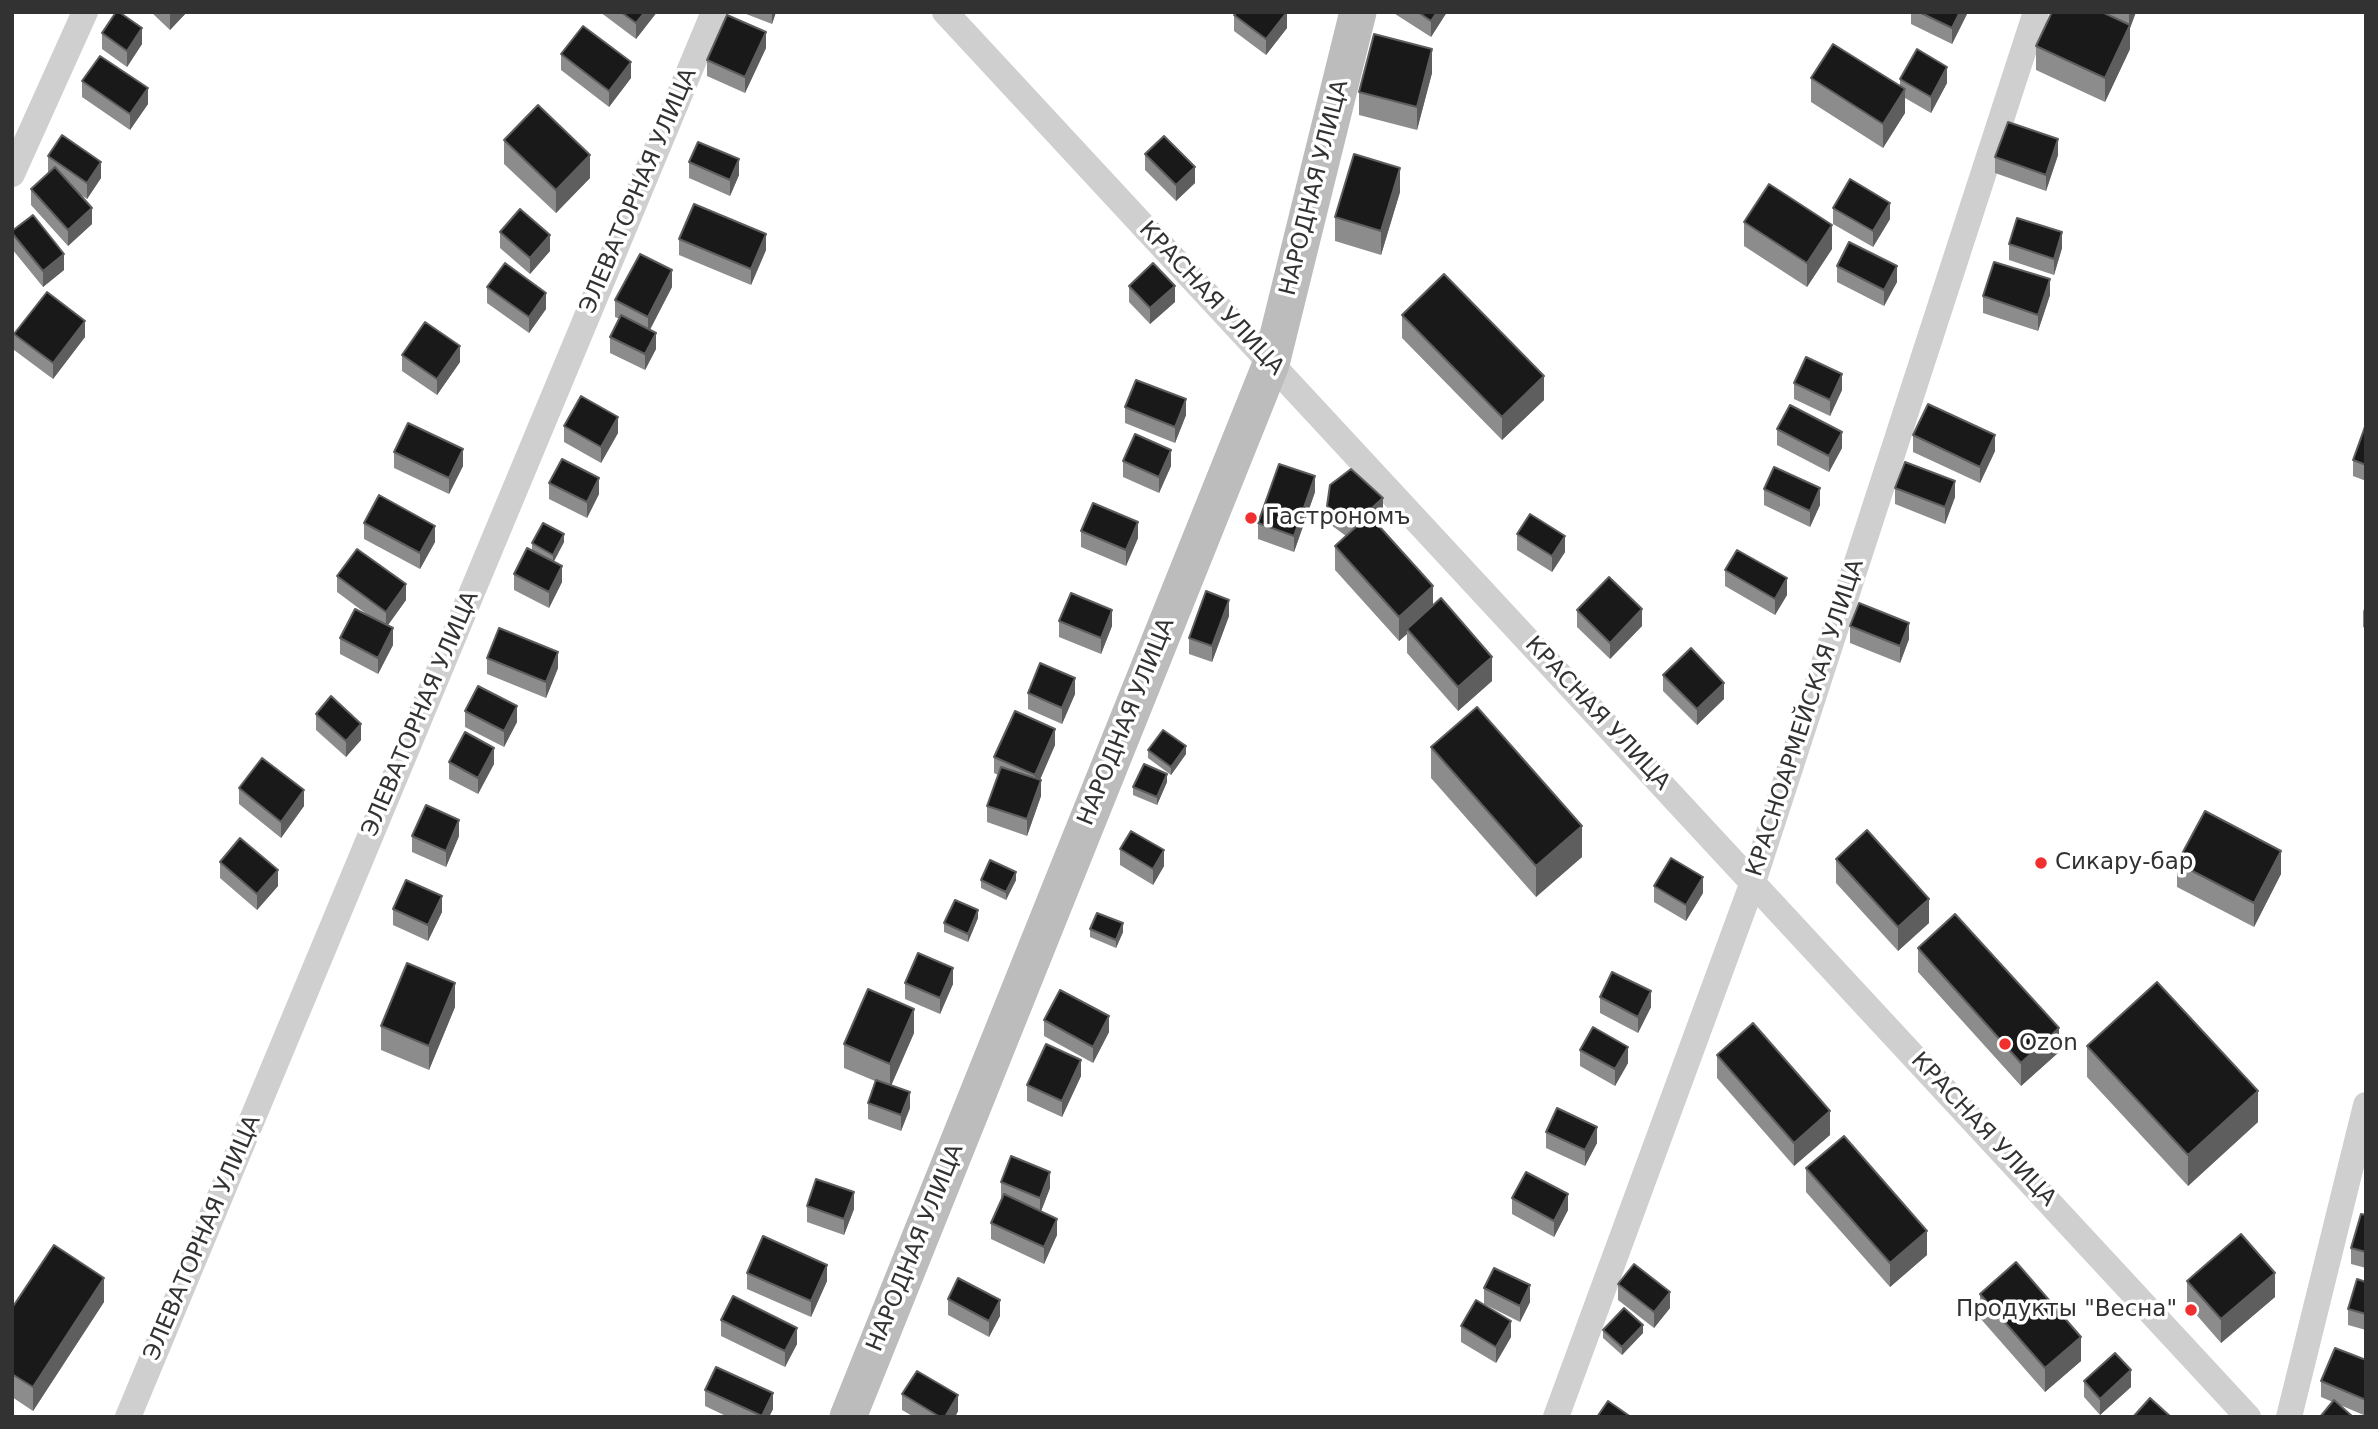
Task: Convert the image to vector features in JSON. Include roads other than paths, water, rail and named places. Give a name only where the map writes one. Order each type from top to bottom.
[{"type":"main road","name":"НАРОДНАЯ УЛИЦА","points":[[848,1417],[1272,364],[1358,12]]},
{"type":"street","points":[[12,174],[85,12]]},
{"type":"street","name":"ЭЛЕВАТОРНАЯ УЛИЦА","points":[[128,1417],[714,12]]},
{"type":"street","name":"КРАСНАЯ УЛИЦА","points":[[945,12],[2248,1417]]},
{"type":"street","name":"КРАСНОАРМЕЙСКАЯ УЛИЦА","points":[[1556,1417],[1753,882],[2036,12]]},
{"type":"street","points":[[2289,1417],[2366,1105]]},
{"type":"place","name":"Гастрономъ","points":[[1251,518]]},
{"type":"place","name":"Сикару-бар","points":[[2041,863]]},
{"type":"place","name":"Ozon","points":[[2005,1044]]},
{"type":"place","name":"Продукты \"Весна\"","points":[[2191,1310]]}]
